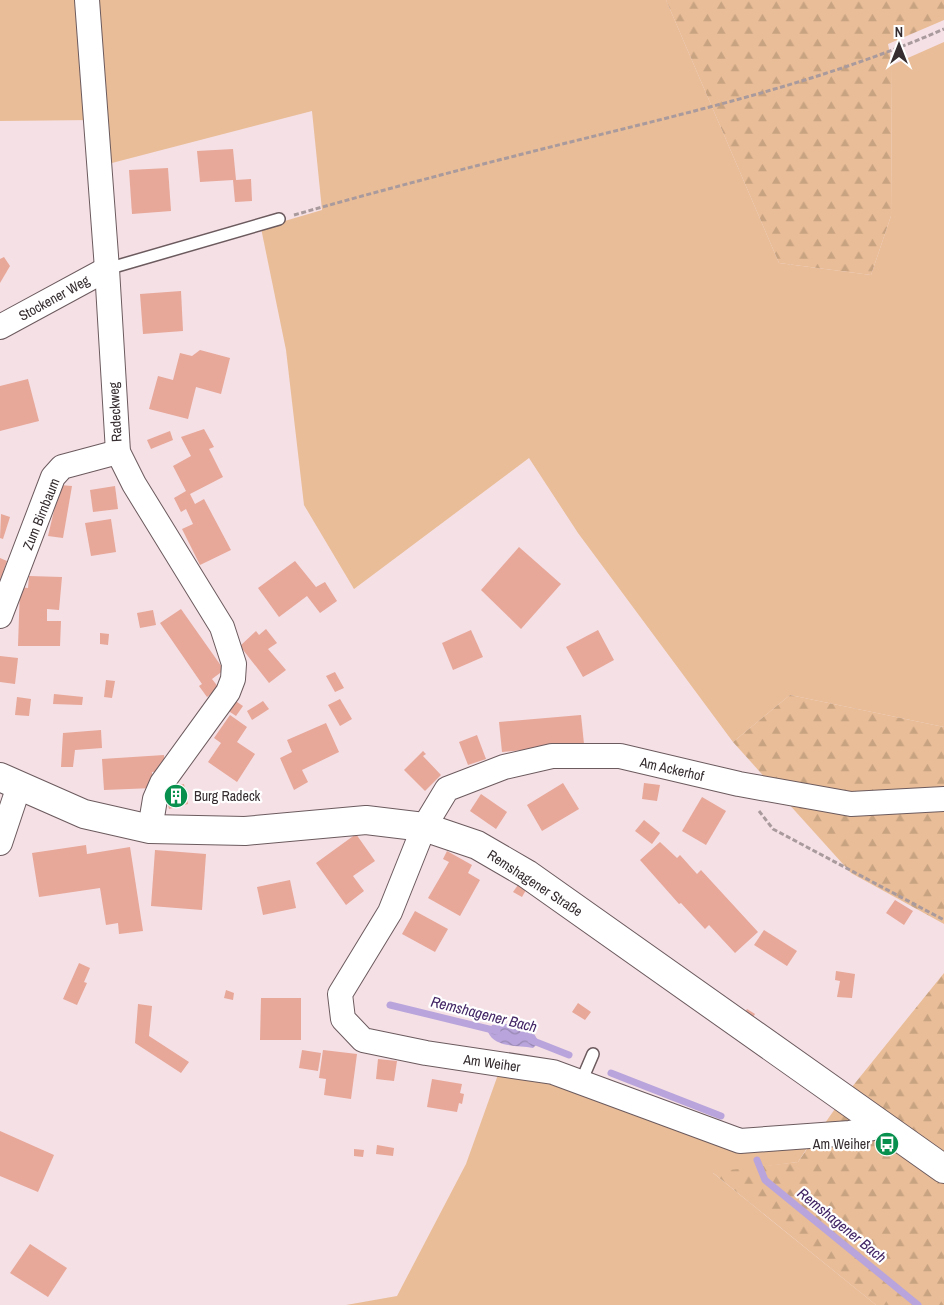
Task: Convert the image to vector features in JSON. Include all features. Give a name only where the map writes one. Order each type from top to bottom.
[{"type":"street","name":"Radeckweg","points":[[87,0],[107,268],[118,452],[134,484],[222,627],[234,664],[234,679],[228,692],[162,783],[155,799],[150,830]]},
{"type":"street","name":"Stockener Weg","points":[[0,327],[107,268]]},
{"type":"street","name":"Zum Birnbaum","points":[[0,616],[53,477],[62,467],[118,452]]},
{"type":"street","name":"Am Ackerhof","points":[[424,826],[447,789],[504,767],[552,756],[620,756],[740,784],[851,804],[944,798]]},
{"type":"street","name":"Remshagener Straße","points":[[10,782],[84,814],[150,830],[245,831],[366,820],[424,826],[477,845],[527,874],[944,1169]]},
{"type":"street","points":[[0,843],[10,782]]},
{"type":"street","name":"Am Weiher","points":[[424,826],[390,912],[340,994],[342,1019],[363,1040],[426,1053],[553,1072],[740,1141],[850,1133],[882,1126]]},
{"type":"lane","points":[[107,268],[279,219]]},
{"type":"lane","points":[[581,1082],[593,1054]]},
{"type":"path","points":[[279,219],[421,179],[730,102],[893,52],[944,29]]},
{"type":"path","points":[[740,784],[773,830],[944,920]]},
{"type":"green space","points":[[0,0],[83,0],[92,120],[0,121]]},
{"type":"green space","points":[[94,0],[666,0],[779,263],[871,275],[891,216],[892,65],[944,42],[944,727],[790,695],[733,742],[578,533],[529,458],[354,589],[304,505],[286,350],[261,228],[322,210],[312,111],[108,164]]},
{"type":"green space","points":[[666,0],[944,0],[944,20],[888,44],[892,65],[891,216],[871,275],[779,263]]},
{"type":"green space","points":[[790,695],[944,727],[944,924],[851,873],[733,742]]},
{"type":"green space","points":[[944,973],[944,1305],[876,1305],[712,1172],[798,1162],[839,1103]]},
{"type":"green space","points":[[500,1069],[550,1076],[737,1146],[811,1142],[798,1162],[713,1173],[876,1305],[346,1305],[397,1296],[466,1164]]},
{"type":"water","points":[[507,1024],[531,1029],[539,1042],[533,1048],[507,1045],[496,1041],[488,1032],[492,1025]]},
{"type":"building","points":[[233,149],[236,180],[251,179],[252,201],[235,202],[233,180],[200,182],[197,151]]},
{"type":"building","points":[[168,168],[171,211],[132,214],[129,170]]},
{"type":"building","points":[[4,257],[10,266],[0,283],[0,259]]},
{"type":"building","points":[[181,291],[183,331],[143,334],[140,294]]},
{"type":"building","points":[[200,350],[230,358],[221,394],[196,387],[188,419],[149,409],[158,376],[173,380],[180,353],[192,356]]},
{"type":"building","points":[[28,379],[39,421],[0,431],[0,386]]},
{"type":"building","points":[[204,429],[214,447],[209,449],[223,477],[190,494],[195,504],[204,499],[231,550],[200,565],[182,529],[193,524],[186,509],[181,512],[174,498],[186,491],[173,466],[191,456],[181,437]]},
{"type":"building","points":[[170,431],[173,440],[151,449],[147,440]]},
{"type":"building","points":[[60,485],[72,486],[63,538],[48,536]]},
{"type":"building","points":[[115,486],[118,509],[93,512],[90,490]]},
{"type":"building","points":[[1,514],[10,517],[3,539],[0,538]]},
{"type":"building","points":[[111,519],[116,552],[91,556],[85,523]]},
{"type":"building","points":[[519,547],[561,584],[521,629],[481,590]]},
{"type":"building","points":[[0,558],[7,561],[0,582]]},
{"type":"building","points":[[295,561],[316,587],[325,582],[337,601],[320,613],[307,596],[279,617],[258,588]]},
{"type":"building","points":[[29,576],[62,577],[59,610],[47,609],[47,621],[61,621],[60,646],[18,646],[20,587],[28,588]]},
{"type":"building","points":[[181,609],[224,670],[212,679],[219,688],[207,697],[199,686],[202,684],[160,623]]},
{"type":"building","points":[[153,610],[156,625],[140,628],[137,613]]},
{"type":"building","points":[[266,629],[277,643],[268,649],[286,670],[269,683],[240,646],[256,631],[259,635]]},
{"type":"building","points":[[471,630],[483,657],[453,670],[442,643]]},
{"type":"building","points":[[598,630],[614,660],[583,677],[566,647]]},
{"type":"building","points":[[100,633],[109,634],[108,645],[100,644]]},
{"type":"building","points":[[0,656],[18,658],[15,684],[0,682]]},
{"type":"building","points":[[335,672],[344,688],[335,692],[326,676]]},
{"type":"building","points":[[106,680],[115,681],[112,698],[104,697]]},
{"type":"building","points":[[54,694],[83,697],[82,705],[53,704]]},
{"type":"building","points":[[17,697],[31,699],[29,716],[15,715]]},
{"type":"building","points":[[340,699],[352,719],[340,726],[328,705]]},
{"type":"building","points":[[234,700],[243,706],[236,716],[227,710]]},
{"type":"building","points":[[263,701],[269,709],[252,720],[247,711]]},
{"type":"building","points":[[230,715],[247,727],[237,742],[255,754],[237,782],[208,762],[221,743],[214,738]]},
{"type":"building","points":[[581,715],[584,744],[502,752],[499,722]]},
{"type":"building","points":[[326,723],[339,752],[302,770],[308,782],[294,790],[280,758],[292,752],[287,740]]},
{"type":"building","points":[[101,730],[102,748],[75,750],[73,767],[61,767],[63,733]]},
{"type":"building","points":[[477,735],[486,759],[468,765],[459,742]]},
{"type":"building","points":[[423,751],[426,754],[423,756],[441,775],[425,791],[404,770]]},
{"type":"building","points":[[164,755],[165,771],[152,772],[153,788],[104,790],[102,759]]},
{"type":"building","points":[[563,783],[579,809],[542,831],[527,805]]},
{"type":"building","points":[[644,783],[660,785],[657,801],[642,799]]},
{"type":"building","name":"Burg Radeck","points":[[184,784],[188,804],[169,809],[164,789]]},
{"type":"building","points":[[481,794],[507,812],[496,829],[470,811]]},
{"type":"building","points":[[702,797],[726,811],[706,845],[682,831]]},
{"type":"building","points":[[644,820],[660,833],[652,844],[635,831]]},
{"type":"building","points":[[356,834],[375,861],[353,876],[364,891],[346,905],[316,863]]},
{"type":"building","points":[[660,842],[677,858],[680,855],[697,874],[701,870],[758,932],[735,953],[709,925],[705,929],[681,903],[679,904],[640,860]]},
{"type":"building","points":[[86,845],[87,854],[130,847],[143,931],[119,934],[118,923],[106,925],[100,888],[39,897],[32,853]]},
{"type":"building","points":[[155,850],[206,854],[202,910],[151,906]]},
{"type":"building","points":[[447,851],[472,865],[468,873],[480,880],[460,916],[428,898],[449,862],[443,859]]},
{"type":"building","points":[[290,880],[296,908],[263,915],[257,887]]},
{"type":"building","points":[[518,885],[526,890],[522,897],[513,892]]},
{"type":"building","points":[[895,900],[913,911],[904,925],[886,913]]},
{"type":"building","points":[[415,911],[448,929],[435,952],[402,934]]},
{"type":"building","points":[[764,930],[797,951],[787,966],[754,945]]},
{"type":"building","points":[[79,963],[90,968],[84,982],[87,983],[77,1005],[63,999]]},
{"type":"building","points":[[836,971],[855,974],[852,998],[837,997],[840,981],[835,980]]},
{"type":"building","points":[[226,990],[234,993],[233,1000],[224,998]]},
{"type":"building","points":[[261,998],[301,998],[301,1040],[260,1040]]},
{"type":"building","points":[[578,1003],[591,1012],[585,1020],[572,1012]]},
{"type":"building","points":[[138,1004],[152,1006],[149,1036],[189,1062],[181,1073],[135,1043]]},
{"type":"building","points":[[747,1009],[755,1014],[752,1019],[744,1014]]},
{"type":"building","points":[[302,1050],[321,1053],[318,1071],[299,1068]]},
{"type":"building","points":[[323,1050],[357,1054],[351,1099],[324,1095],[326,1079],[319,1078]]},
{"type":"building","points":[[378,1059],[397,1061],[394,1081],[376,1079]]},
{"type":"building","points":[[432,1079],[462,1084],[460,1093],[464,1094],[462,1104],[459,1103],[457,1112],[427,1107]]},
{"type":"building","points":[[0,1131],[54,1155],[38,1192],[0,1176]]},
{"type":"building","points":[[377,1145],[394,1148],[393,1156],[376,1154]]},
{"type":"building","points":[[354,1149],[364,1150],[363,1157],[354,1156]]},
{"type":"building","points":[[30,1244],[67,1268],[48,1297],[10,1273]]},
{"type":"waterway","name":"Remshagener Bach","points":[[390,1005],[497,1031]]},
{"type":"waterway","name":"Remshagener Bach","points":[[531,1040],[569,1055]]},
{"type":"waterway","name":"Remshagener Bach","points":[[611,1073],[721,1116]]},
{"type":"waterway","name":"Remshagener Bach","points":[[757,1160],[765,1180],[918,1305]]},
{"type":"place","name":"Burg Radeck","points":[[176,796]]},
{"type":"place","name":"Am Weiher","points":[[887,1144]]}]
